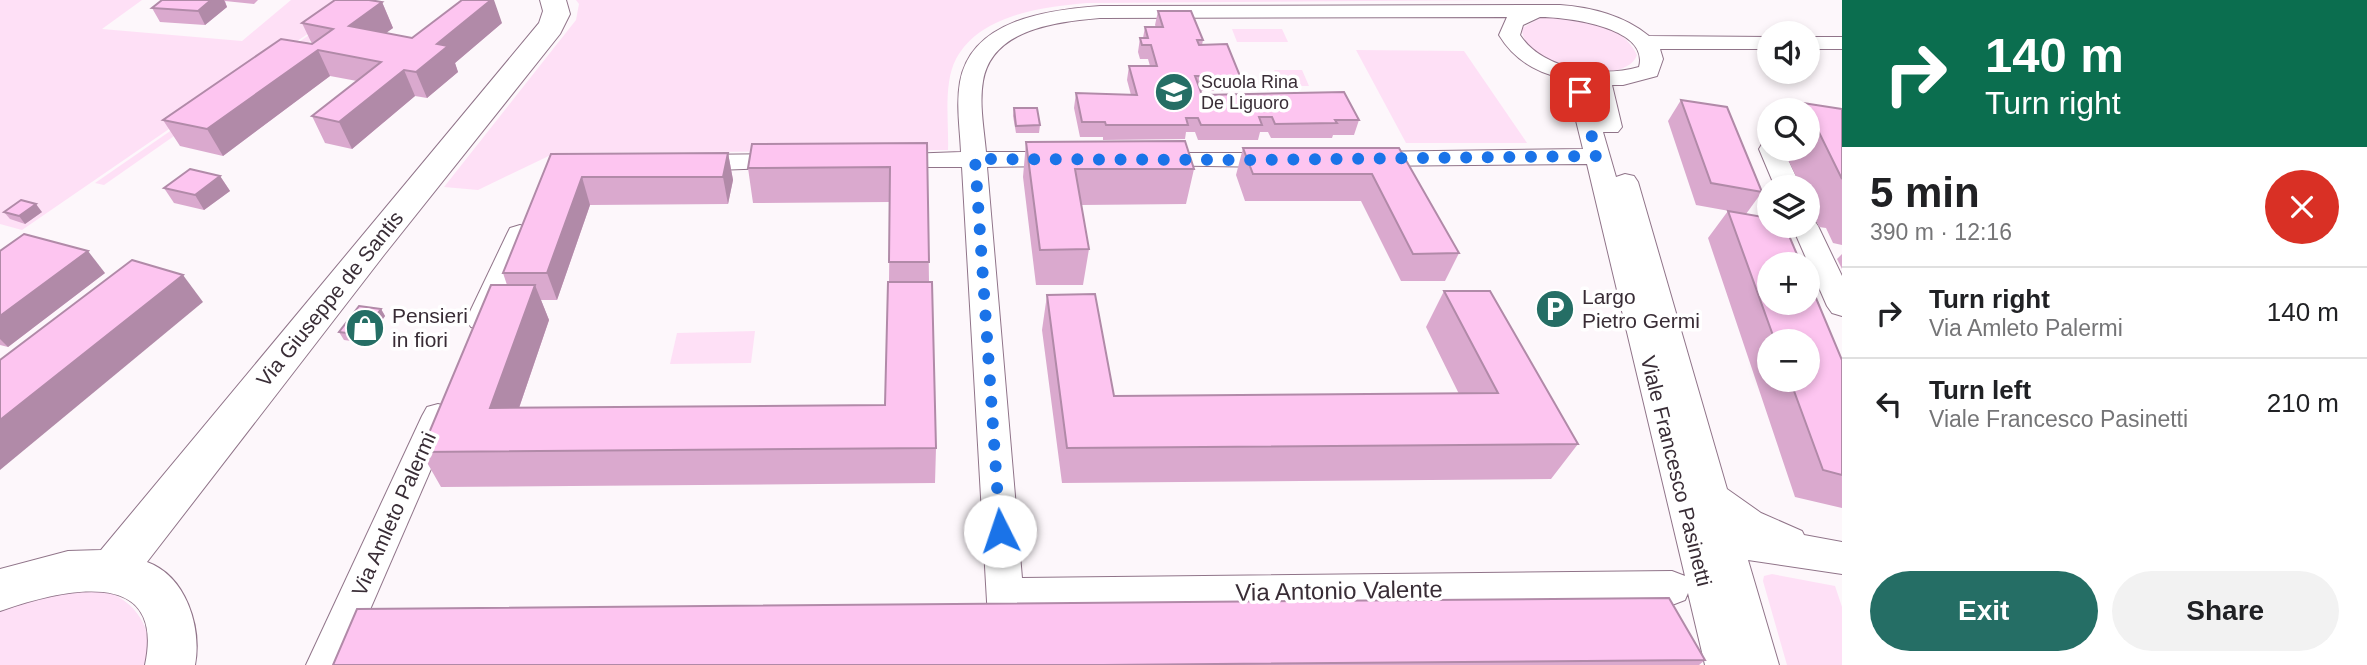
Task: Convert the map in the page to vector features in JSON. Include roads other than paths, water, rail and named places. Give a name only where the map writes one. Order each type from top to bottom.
[{"type":"main road","name":"Via Giuseppe de Santis","points":[[111,571],[362,257],[546,10]]},
{"type":"main road","points":[[0,590],[69,571],[111,571],[145,583],[163,601],[173,626],[170,665]]},
{"type":"street","points":[[1437,11],[1508,33]]},
{"type":"street","points":[[1008,636],[970,90],[977,64],[994,41],[1024,25],[1065,15],[1109,12],[1537,11],[1574,12],[1595,17],[1632,33],[1652,53],[1654,62],[1649,71],[1629,78],[1586,78],[1537,62],[1512,43],[1508,33],[1510,23],[1520,16],[1537,11]]},
{"type":"street","points":[[1644,43],[1757,43]]},
{"type":"street","points":[[1820,43],[1842,43]]},
{"type":"street","name":"Viale Francesco Pasinetti","points":[[1725,665],[1709,540],[1712,497],[1601,95],[1586,78],[1580,92],[1597,156],[1709,540],[1759,665]]},
{"type":"street","points":[[1345,159],[1597,156]]},
{"type":"street","points":[[867,160],[1080,159]]},
{"type":"street","points":[[1133,160],[1306,159]]},
{"type":"street","points":[[663,163],[813,161]]},
{"type":"street","points":[[468,348],[531,210]]},
{"type":"street","points":[[1811,238],[1842,306]]},
{"type":"street","name":"Via Amleto Palermi","points":[[326,665],[446,397]]},
{"type":"street","points":[[1712,497],[1749,524],[1827,555]]},
{"type":"street","points":[[1709,540],[1827,555]]},
{"type":"street","name":"Via Antonio Valente","points":[[1005,595],[1672,587]]},
{"type":"place","name":"Scuola Rina De Liguoro","points":[[1174,92]]},
{"type":"place","name":"Largo Pietro Germi","points":[[1555,309]]},
{"type":"place","name":"Pensieri in fiori","points":[[365,328]]}]
